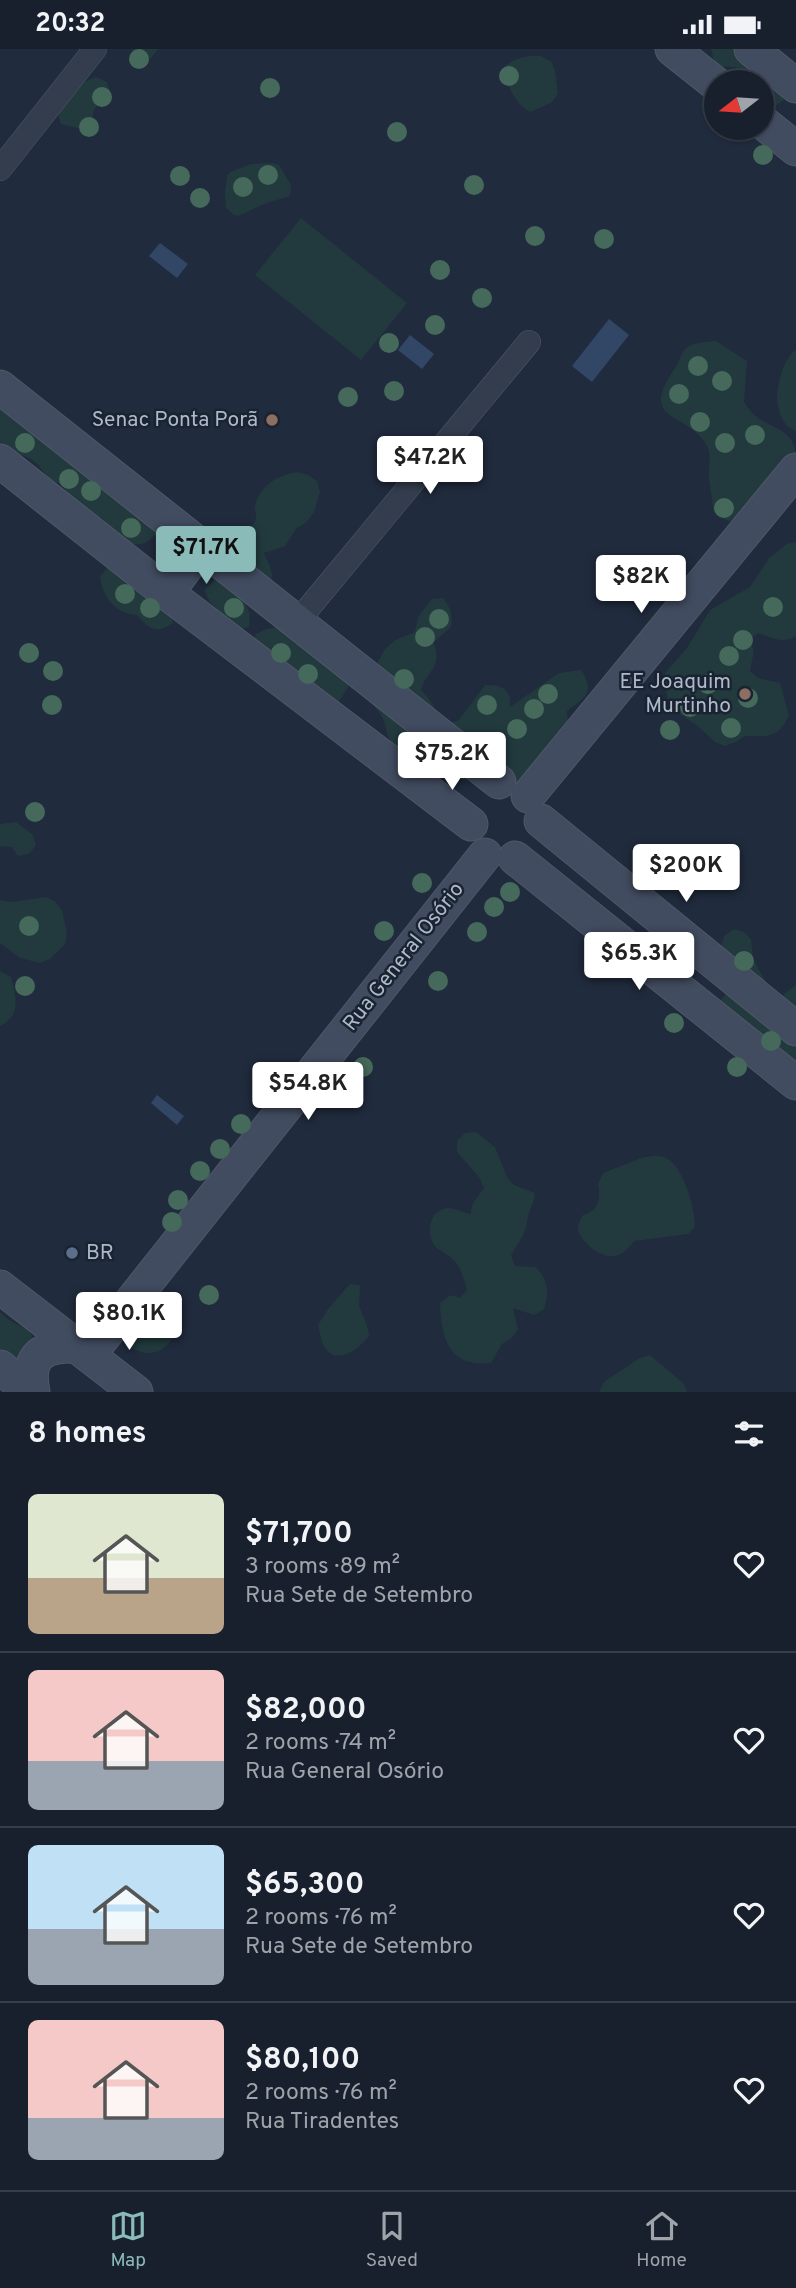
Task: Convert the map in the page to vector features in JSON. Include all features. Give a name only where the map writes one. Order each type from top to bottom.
[{"type":"main road","points":[[672,49],[704,74]]},
{"type":"main road","points":[[751,49],[796,86]]},
{"type":"main road","points":[[774,131],[796,149]]},
{"type":"main road","points":[[0,387],[523,800],[796,1029]]},
{"type":"main road","points":[[0,461],[167,593],[471,824]]},
{"type":"main road","points":[[796,470],[523,800],[479,801],[473,811],[471,824],[475,842],[500,857],[796,1083]]},
{"type":"main road","points":[[167,593],[201,547]]},
{"type":"main road","points":[[500,857],[533,847],[541,832],[523,800]]},
{"type":"main road","name":"Rua General Osório","points":[[96,1366],[500,857]]},
{"type":"main road","points":[[0,1287],[96,1366]]},
{"type":"main road","points":[[32,1392],[32,1370],[36,1358],[45,1350],[58,1345],[136,1392]]},
{"type":"main road","points":[[0,1367],[32,1392]]},
{"type":"street","points":[[0,169],[95,49]]},
{"type":"street","points":[[297,622],[528,342]]},
{"type":"green space","points":[[132,49],[158,49],[151,58],[145,60],[134,56]]},
{"type":"green space","points":[[711,49],[760,49],[754,70],[722,67],[714,61]]},
{"type":"green space","points":[[528,56],[540,56],[551,61],[558,94],[551,103],[530,112],[512,92],[505,66]]},
{"type":"green space","points":[[96,77],[107,82],[110,93],[96,108],[93,127],[82,129],[61,124],[58,114],[76,86]]},
{"type":"green space","points":[[774,80],[784,100],[774,106]]},
{"type":"green space","points":[[251,164],[279,165],[291,185],[290,196],[239,216],[226,208],[225,192],[230,172]]},
{"type":"green space","points":[[301,218],[407,303],[361,360],[255,275]]},
{"type":"green space","points":[[716,341],[747,361],[744,402],[757,417],[789,437],[796,456],[741,518],[731,522],[713,510],[707,446],[689,426],[669,415],[663,408],[661,399],[664,386],[685,349],[695,344]]},
{"type":"green space","points":[[794,351],[796,431],[787,425],[781,416],[777,394],[783,370]]},
{"type":"green space","points":[[0,406],[41,435],[45,445],[66,449],[162,526],[146,542],[138,544],[123,540],[102,518],[91,519],[62,484],[50,479],[37,463],[24,456],[0,450]]},
{"type":"green space","points":[[297,472],[317,481],[320,492],[314,512],[307,522],[297,528],[285,546],[264,553],[271,570],[271,580],[263,593],[246,605],[250,615],[249,627],[238,630],[210,602],[204,590],[214,581],[215,567],[220,559],[241,548],[256,518],[255,506],[261,492],[271,482]]},
{"type":"green space","points":[[796,542],[796,636],[782,640],[758,633],[749,640],[754,650],[750,671],[758,678],[780,683],[789,715],[777,732],[767,736],[745,736],[725,746],[715,742],[671,708],[664,685],[665,673],[687,648],[710,610],[750,587],[769,558],[787,544]]},
{"type":"green space","points":[[117,566],[168,602],[173,622],[163,628],[154,629],[137,615],[122,611],[111,603],[104,592],[100,577],[107,568]]},
{"type":"green space","points":[[443,598],[451,612],[451,627],[434,642],[435,664],[421,690],[447,723],[458,721],[485,685],[505,689],[510,707],[559,673],[581,670],[588,689],[583,698],[567,711],[568,721],[540,789],[463,780],[432,762],[411,762],[391,743],[381,715],[359,688],[373,671],[385,649],[395,640],[415,632],[418,617],[432,599]]},
{"type":"green space","points":[[277,627],[351,683],[338,703],[250,649],[256,634]]},
{"type":"green space","points":[[16,822],[33,835],[36,845],[29,854],[18,856],[12,847],[0,846],[0,824]]},
{"type":"green space","points":[[46,897],[56,902],[62,911],[67,933],[65,944],[50,959],[40,963],[20,958],[0,943],[0,900],[12,902]]},
{"type":"green space","points":[[734,929],[744,932],[751,939],[753,959],[779,1006],[784,994],[796,985],[796,1065],[715,1007],[729,990],[721,947],[724,936]]},
{"type":"green space","points":[[0,971],[11,977],[16,1005],[12,1017],[0,1026]]},
{"type":"green space","points":[[476,1132],[495,1147],[507,1177],[514,1185],[535,1193],[524,1233],[511,1255],[515,1266],[536,1267],[543,1277],[547,1292],[544,1309],[534,1315],[513,1308],[518,1329],[512,1338],[502,1344],[491,1363],[465,1361],[456,1355],[445,1338],[440,1303],[450,1295],[460,1298],[467,1290],[459,1267],[436,1247],[430,1236],[431,1223],[437,1213],[450,1208],[470,1214],[473,1203],[484,1188],[479,1177],[457,1152],[457,1141],[465,1133]]},
{"type":"green space","points":[[644,1157],[666,1158],[678,1170],[691,1199],[695,1227],[688,1234],[634,1241],[627,1250],[618,1255],[605,1255],[594,1250],[581,1236],[578,1226],[583,1215],[593,1210],[598,1203],[598,1184],[603,1173]]},
{"type":"green space","points":[[350,1284],[360,1285],[359,1306],[369,1336],[355,1350],[336,1355],[325,1348],[318,1325]]},
{"type":"green space","points":[[154,1300],[172,1311],[177,1332],[166,1346],[153,1353],[146,1353],[124,1342],[122,1330],[133,1307]]},
{"type":"green space","points":[[0,1312],[29,1332],[33,1338],[34,1358],[0,1363]]},
{"type":"green space","points":[[650,1355],[684,1384],[687,1392],[599,1392],[604,1382],[640,1358]]},
{"type":"water","points":[[160,243],[188,264],[177,278],[149,256]]},
{"type":"water","points":[[609,319],[629,335],[592,382],[572,366]]},
{"type":"water","points":[[410,335],[434,354],[422,369],[398,350]]},
{"type":"water","points":[[157,1095],[184,1116],[177,1125],[151,1103]]},
{"type":"place","name":"Senac Ponta Porã","points":[[272,420]]},
{"type":"place","name":"EE Joaquim Murtinho","points":[[745,694]]},
{"type":"place","name":"BR","points":[[72,1253]]}]
